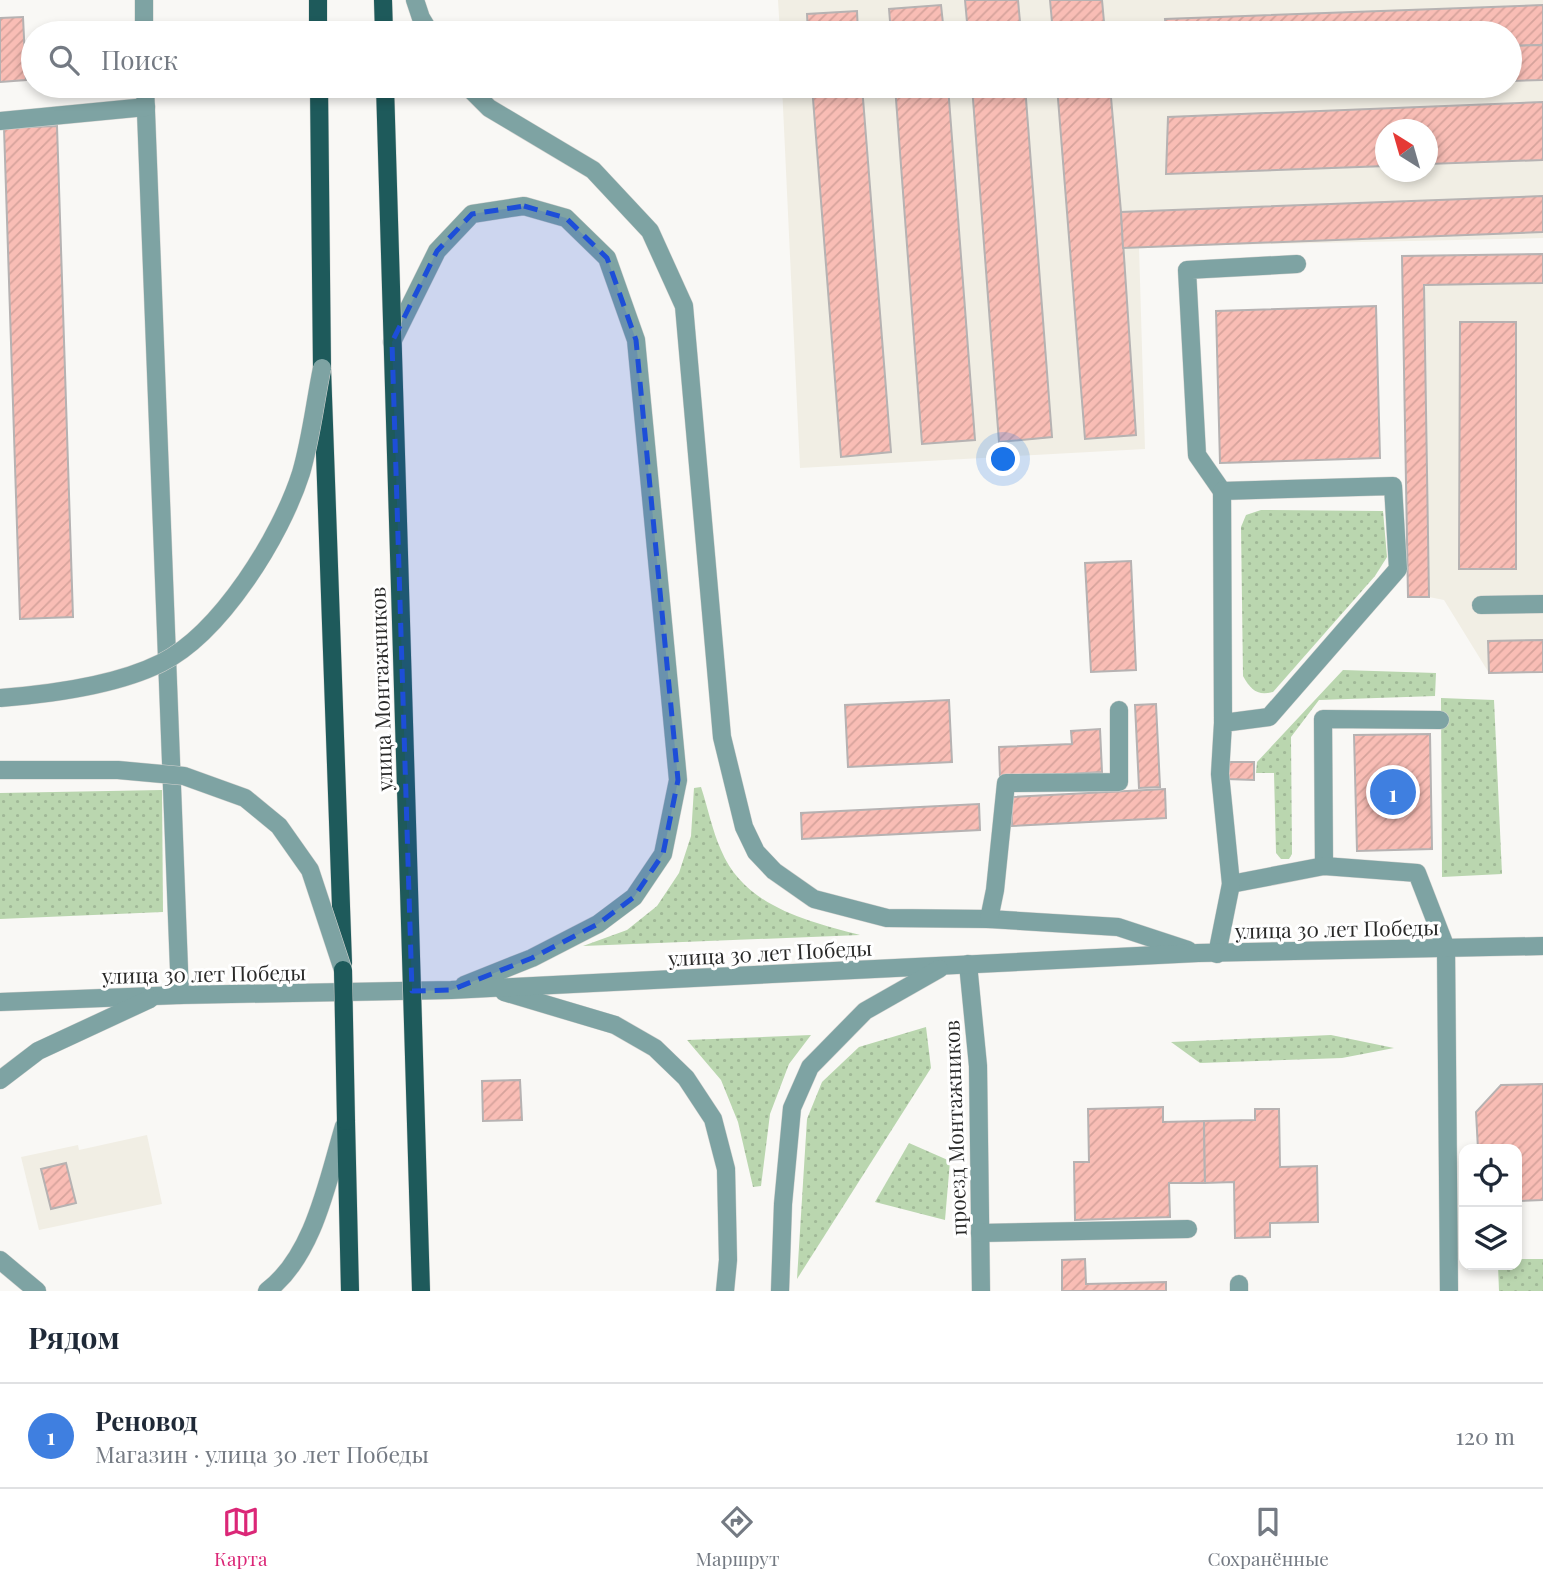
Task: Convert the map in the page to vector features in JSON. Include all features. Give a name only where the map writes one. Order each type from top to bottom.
[{"type":"main road","points":[[317,0],[318,21]]},
{"type":"main road","points":[[383,0],[384,21]]},
{"type":"main road","points":[[319,98],[322,368],[343,970],[350,1291]]},
{"type":"main road","name":"улица Монтажников","points":[[385,98],[421,1291]]},
{"type":"street","points":[[144,0],[144,21]]},
{"type":"street","points":[[415,0],[423,21]]},
{"type":"street","points":[[146,98],[180,995]]},
{"type":"street","points":[[479,98],[489,108],[593,170],[650,231],[684,306],[722,737],[744,827],[756,852],[774,871],[814,899],[887,918],[989,919],[1118,927],[1198,953]]},
{"type":"street","points":[[0,121],[146,107]]},
{"type":"street","points":[[392,342],[436,251],[472,214],[524,206],[566,218],[607,258],[636,340],[675,737],[678,780],[663,854],[634,897],[598,924],[532,958],[451,990]]},
{"type":"street","points":[[1217,954],[1231,884],[1220,774],[1223,723],[1222,491],[1197,455],[1187,270],[1297,264]]},
{"type":"street","points":[[0,698],[98,685],[162,663],[205,631],[244,584],[272,538],[300,473],[322,368]]},
{"type":"street","points":[[1222,491],[1393,486],[1398,569],[1269,717],[1223,723]]},
{"type":"street","points":[[1481,605],[1543,604]]},
{"type":"street","points":[[989,919],[995,890],[1006,783],[1119,782],[1119,710]]},
{"type":"street","points":[[1324,866],[1323,719],[1440,720]]},
{"type":"street","points":[[0,769],[118,770],[184,776],[245,798],[279,827],[310,870],[343,970]]},
{"type":"street","points":[[1231,884],[1324,866],[1417,873],[1446,948],[1449,1291]]},
{"type":"street","name":"улица 30 лет Победы","points":[[0,1002],[180,995],[451,990],[1198,953],[1543,946]]},
{"type":"street","name":"проезд Монтажников","points":[[968,964],[978,1066],[981,1291]]},
{"type":"street","points":[[780,1291],[783,1204],[792,1108],[810,1067],[864,1011],[942,967]]},
{"type":"street","points":[[490,988],[615,1025],[655,1048],[686,1078],[713,1119],[726,1169],[728,1260],[724,1291]]},
{"type":"street","points":[[0,1080],[38,1051],[158,996]]},
{"type":"street","points":[[267,1291],[277,1284],[305,1247],[346,1121]]},
{"type":"street","points":[[980,1233],[1188,1229]]},
{"type":"street","points":[[0,1260],[37,1291]]},
{"type":"highlighted area","points":[[524,206],[566,218],[607,258],[636,340],[675,737],[678,780],[663,854],[634,897],[598,924],[532,958],[451,990],[412,991],[392,342],[437,251],[472,214]]},
{"type":"shaded area","points":[[778,0],[1543,0],[1543,238],[1139,247],[1145,449],[800,468],[783,98],[1522,98],[1522,21],[779,21]]},
{"type":"shaded area","points":[[1543,254],[1543,672],[1489,673],[1444,600],[1408,597],[1402,256]]},
{"type":"shaded area","points":[[147,1135],[162,1204],[39,1230],[21,1157],[78,1145],[79,1150]]},
{"type":"green space","points":[[1261,510],[1383,511],[1387,557],[1375,576],[1273,692],[1263,693],[1252,688],[1243,676],[1241,527],[1246,515]]},
{"type":"green space","points":[[1343,670],[1436,673],[1435,696],[1319,700],[1291,737],[1292,854],[1289,859],[1281,859],[1276,853],[1274,773],[1256,773],[1257,762]]},
{"type":"green space","points":[[1441,698],[1494,700],[1502,874],[1442,877]]},
{"type":"green space","points":[[701,787],[721,850],[731,869],[745,885],[761,898],[798,917],[860,935],[583,946],[627,930],[657,906],[679,873],[691,836],[694,788]]},
{"type":"green space","points":[[162,790],[163,912],[0,919],[0,793]]},
{"type":"green space","points":[[926,1027],[931,1068],[797,1279],[807,1119],[822,1082],[859,1047]]},
{"type":"green space","points":[[811,1035],[789,1064],[770,1114],[761,1186],[753,1187],[738,1122],[721,1080],[687,1040]]},
{"type":"green space","points":[[1331,1035],[1394,1048],[1342,1058],[1200,1063],[1171,1042]]},
{"type":"green space","points":[[909,1143],[950,1161],[945,1220],[875,1202]]},
{"type":"green space","points":[[1522,1259],[1543,1259],[1543,1291],[1499,1291],[1498,1270],[1522,1270]]},
{"type":"building","points":[[965,0],[1018,0],[1020,21],[967,21]]},
{"type":"building","points":[[1050,0],[1102,0],[1104,21],[1052,21]]},
{"type":"building","points":[[941,5],[943,21],[890,21],[889,9]]},
{"type":"building","points":[[1543,5],[1543,45],[1522,46],[1522,21],[1165,19]]},
{"type":"building","points":[[857,11],[857,21],[807,21],[807,14]]},
{"type":"building","points":[[23,17],[21,80],[0,82],[0,18]]},
{"type":"building","points":[[1543,45],[1543,80],[1522,81],[1522,46]]},
{"type":"building","points":[[813,98],[863,98],[891,452],[841,457]]},
{"type":"building","points":[[896,98],[949,98],[975,440],[922,444]]},
{"type":"building","points":[[973,98],[1026,98],[1052,437],[999,442]]},
{"type":"building","points":[[1058,98],[1111,98],[1121,212],[1136,435],[1085,439]]},
{"type":"building","points":[[1543,102],[1543,160],[1438,164],[1438,119],[1375,119],[1375,166],[1166,174],[1168,117]]},
{"type":"building","points":[[57,126],[73,617],[20,619],[4,128]]},
{"type":"building","points":[[1543,196],[1543,232],[1123,248],[1121,212]]},
{"type":"building","points":[[1543,254],[1543,283],[1424,285],[1429,597],[1408,597],[1402,256]]},
{"type":"building","points":[[1376,306],[1380,458],[1220,463],[1216,311]]},
{"type":"building","points":[[1460,322],[1516,322],[1516,569],[1459,569]]},
{"type":"building","points":[[1131,561],[1136,670],[1091,672],[1085,563]]},
{"type":"building","points":[[1543,640],[1543,672],[1489,673],[1488,641]]},
{"type":"building","points":[[949,700],[952,762],[848,767],[845,705]]},
{"type":"building","points":[[1156,704],[1160,787],[1139,788],[1135,705]]},
{"type":"building","points":[[1100,729],[1102,772],[1000,778],[999,747],[1072,744],[1071,731]]},
{"type":"building","points":[[1430,734],[1432,849],[1357,851],[1354,735]]},
{"type":"building","points":[[1228,762],[1254,762],[1254,780],[1227,779]]},
{"type":"building","points":[[1165,789],[1166,818],[1012,826],[1011,797]]},
{"type":"building","points":[[979,804],[980,830],[802,839],[801,813]]},
{"type":"building","points":[[520,1080],[522,1120],[483,1121],[482,1081]]},
{"type":"building","points":[[1543,1084],[1543,1200],[1522,1201],[1522,1144],[1478,1144],[1476,1112],[1501,1085]]},
{"type":"building","points":[[1163,1107],[1163,1122],[1204,1121],[1205,1183],[1169,1183],[1170,1217],[1075,1220],[1074,1162],[1089,1162],[1088,1109]]},
{"type":"building","points":[[1255,1109],[1279,1109],[1280,1167],[1317,1166],[1318,1222],[1270,1223],[1270,1237],[1235,1238],[1234,1182],[1205,1183],[1204,1121],[1255,1120]]},
{"type":"building","points":[[66,1163],[76,1203],[51,1209],[41,1169]]},
{"type":"building","points":[[1085,1259],[1086,1284],[1166,1282],[1166,1291],[1062,1291],[1062,1260]]},
{"type":"place","name":"Реновод","points":[[1393,792]]}]
